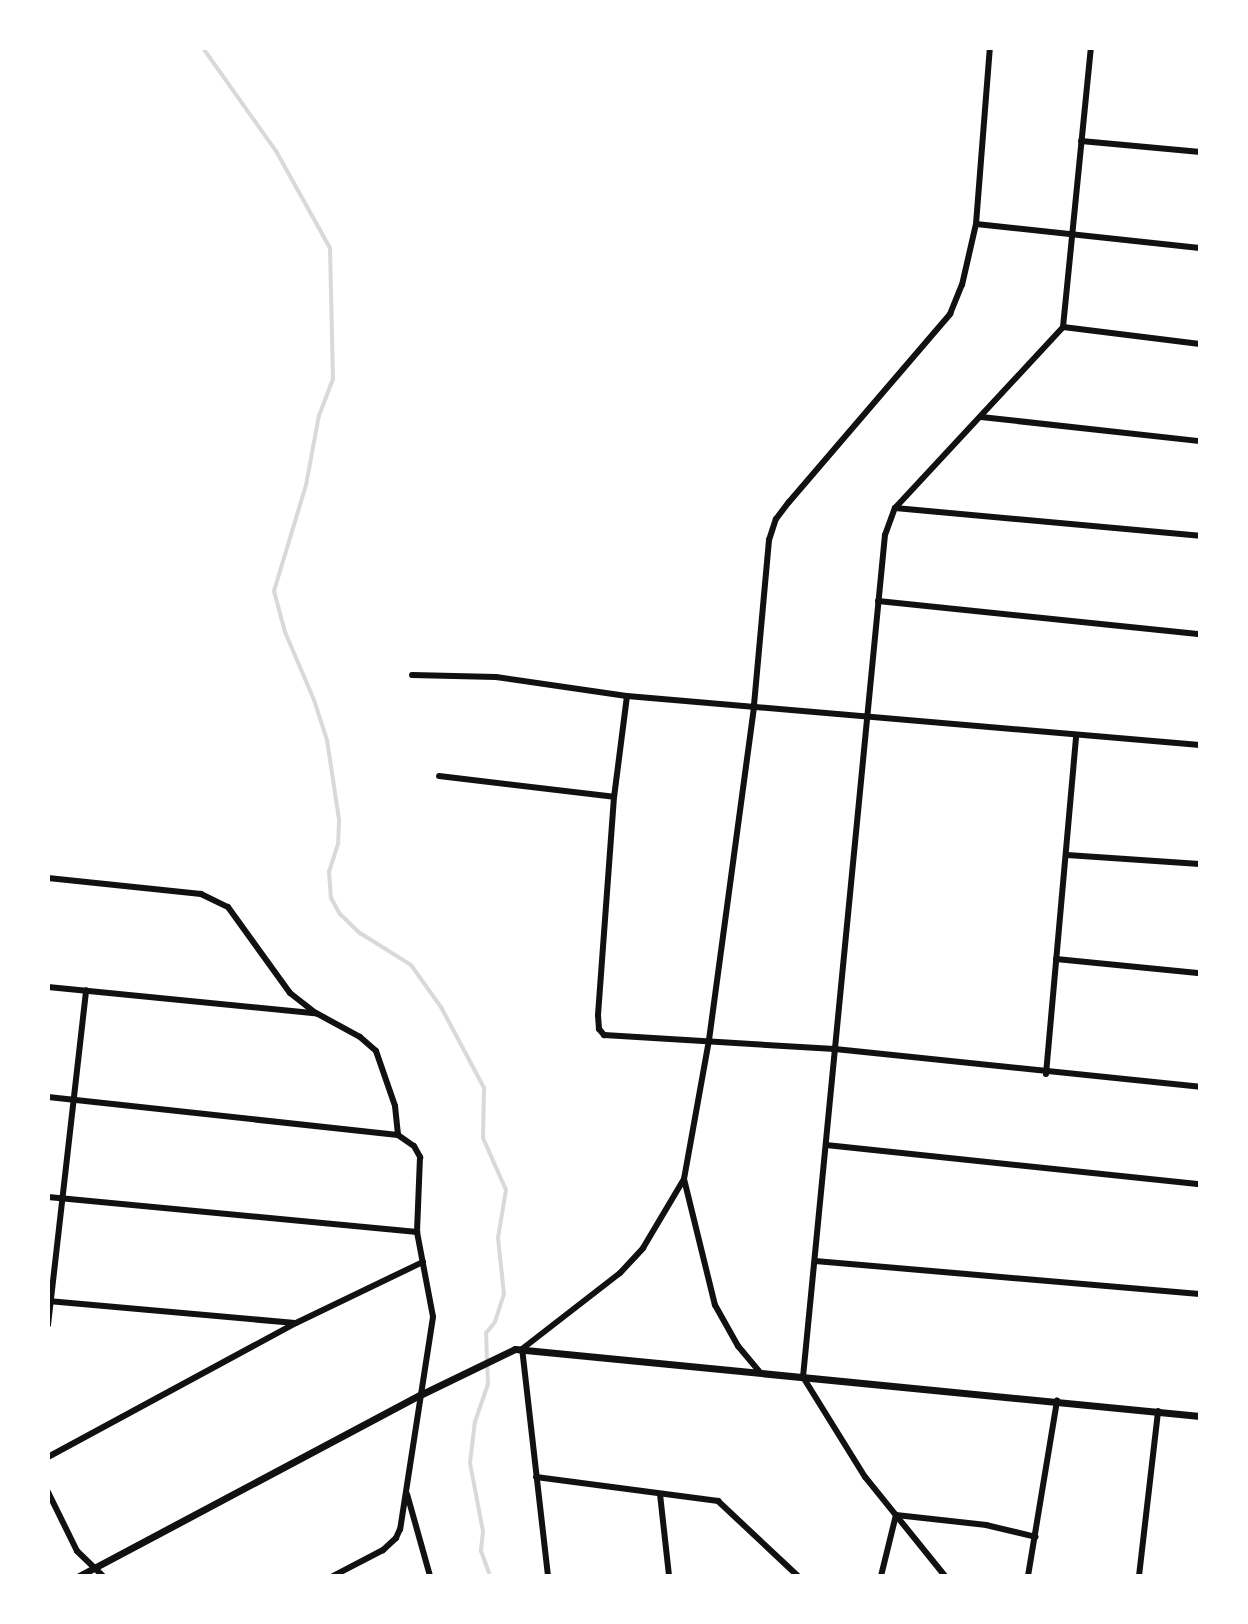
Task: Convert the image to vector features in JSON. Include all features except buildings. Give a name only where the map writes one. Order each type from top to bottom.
[{"type":"street","points":[[522,1349],[620,1273],[643,1248],[684,1179],[709,1040],[754,705],[766,567],[776,519],[950,314],[962,285],[976,224],[990,48]]},
{"type":"street","points":[[945,1576],[865,1477],[803,1377],[885,535],[895,508],[1063,327],[1091,48]]},
{"type":"street","points":[[1081,141],[1200,152]]},
{"type":"street","points":[[976,224],[1200,248]]},
{"type":"street","points":[[1063,327],[1200,344]]},
{"type":"street","points":[[981,417],[1200,441]]},
{"type":"street","points":[[895,508],[1200,536]]},
{"type":"street","points":[[878,601],[1200,634]]},
{"type":"street","points":[[412,675],[496,677],[627,696],[1200,745]]},
{"type":"street","points":[[627,696],[614,797],[599,1029],[614,1038],[709,1040],[835,1049],[1046,1074],[1200,1087]]},
{"type":"street","points":[[1046,1074],[1076,735]]},
{"type":"street","points":[[439,776],[614,797]]},
{"type":"street","points":[[1067,855],[1200,864]]},
{"type":"street","points":[[48,878],[214,897],[238,919],[283,986],[316,1013],[353,1032],[376,1051],[395,1106],[398,1135]]},
{"type":"street","points":[[1056,959],[1200,973]]},
{"type":"street","points":[[48,987],[316,1013]]},
{"type":"street","points":[[48,1325],[86,990]]},
{"type":"street","points":[[48,1097],[398,1135],[406,1137],[420,1157],[417,1232],[433,1317],[406,1491],[396,1538],[383,1550],[333,1576]]},
{"type":"street","points":[[826,1145],[1200,1184]]},
{"type":"street","points":[[684,1179],[715,1305],[738,1346],[761,1373]]},
{"type":"street","points":[[48,1197],[417,1232]]},
{"type":"street","points":[[815,1261],[1200,1294]]},
{"type":"street","points":[[48,1457],[296,1323],[423,1262]]},
{"type":"street","points":[[49,1301],[296,1323]]},
{"type":"street","points":[[522,1349],[548,1576]]},
{"type":"street","points":[[79,1576],[422,1394],[510,1351],[522,1349],[1200,1416]]},
{"type":"street","points":[[1028,1576],[1057,1400]]},
{"type":"street","points":[[1139,1576],[1158,1411]]},
{"type":"street","points":[[536,1477],[718,1501],[798,1576]]},
{"type":"street","points":[[406,1491],[430,1576]]},
{"type":"street","points":[[48,1492],[77,1551],[103,1576]]},
{"type":"street","points":[[660,1494],[669,1576]]},
{"type":"street","points":[[896,1515],[1014,1529],[1036,1537]]},
{"type":"street","points":[[881,1576],[896,1515]]},
{"type":"waterway","points":[[203,48],[276,151],[330,248],[333,379],[319,415],[306,485],[274,591],[285,632],[327,740],[339,819],[338,844],[329,871],[331,898],[340,914],[360,933],[411,965],[441,1007],[484,1088],[483,1138],[506,1190],[498,1238],[504,1294],[495,1322],[486,1333],[488,1384],[475,1421],[470,1463],[483,1531],[481,1551],[490,1576]]}]
